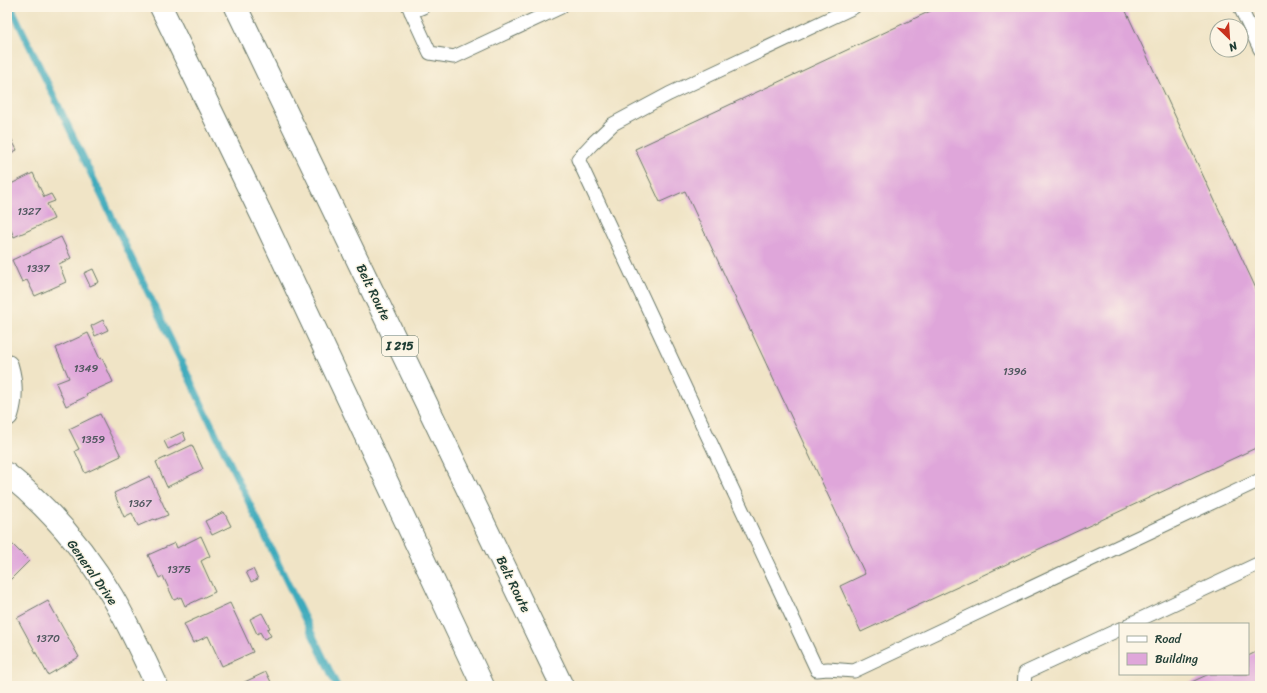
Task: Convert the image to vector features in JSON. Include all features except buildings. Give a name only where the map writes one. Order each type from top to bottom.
[{"type":"main road","points":[[162,7],[263,217],[483,686]]},
{"type":"main road","name":"Belt Route","points":[[236,7],[562,686]]},
{"type":"main road","points":[[7,366],[12,390],[7,415]]},
{"type":"main road","name":"General Drive","points":[[7,474],[41,505],[67,533],[91,564],[112,596],[157,686]]},
{"type":"lane","points":[[414,9],[430,53],[454,57],[561,7]]},
{"type":"lane","points":[[854,7],[669,94],[613,124],[578,158],[817,670],[828,669],[854,671],[1260,480]]},
{"type":"lane","points":[[1240,7],[1260,49]]},
{"type":"lane","points":[[1132,623],[1260,563]]},
{"type":"lane","points":[[1024,686],[1025,673],[1119,629]]},
{"type":"waterway","points":[[11,7],[337,686]]}]
